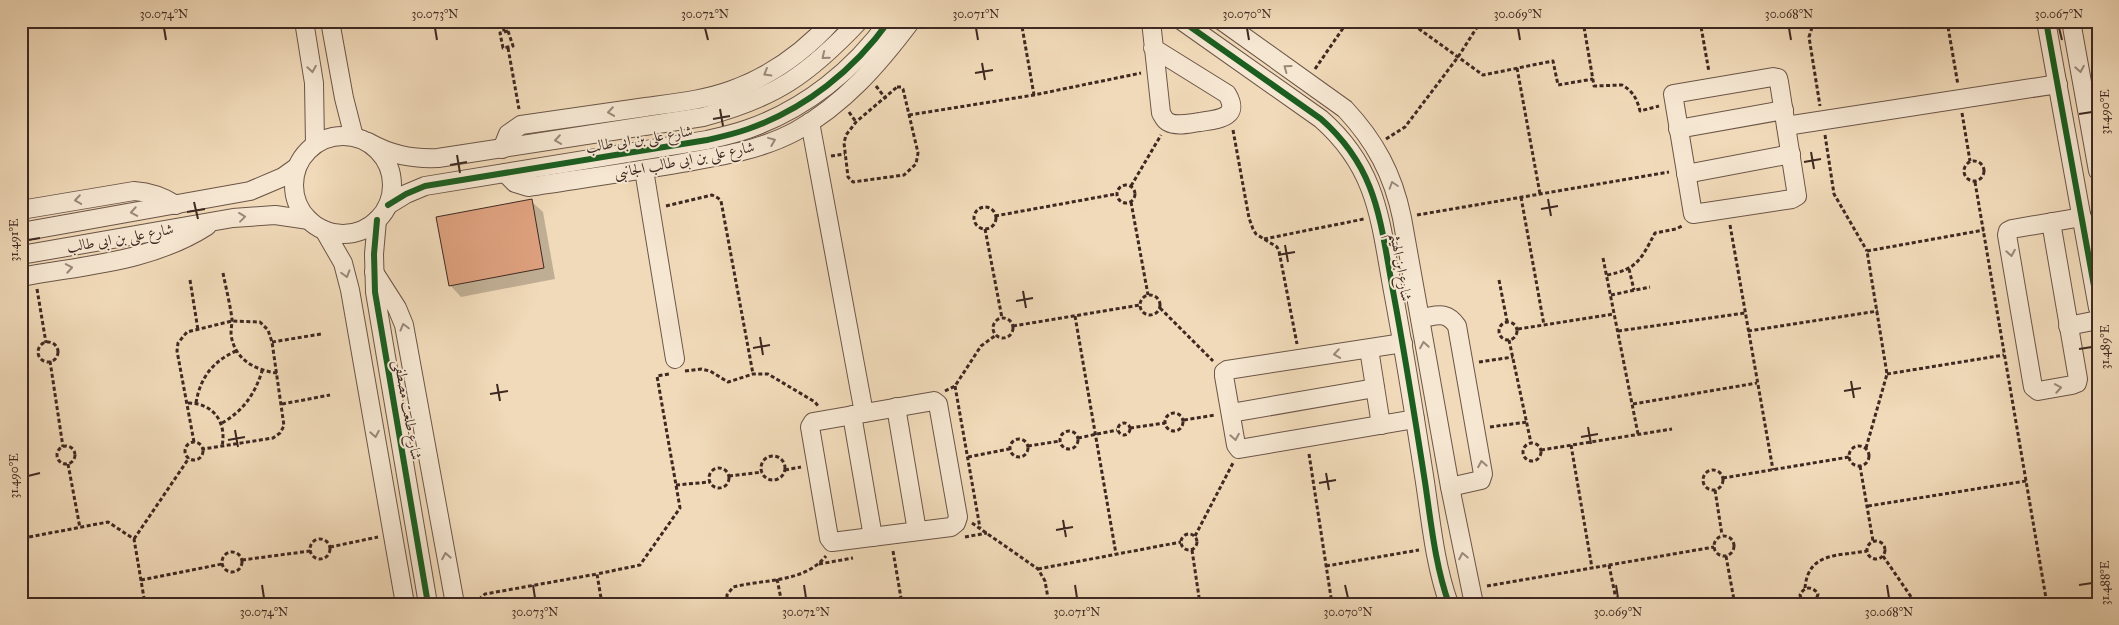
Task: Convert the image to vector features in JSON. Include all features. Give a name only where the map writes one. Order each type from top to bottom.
[{"type":"street","points":[[304,21],[314,83],[315,144]]},
{"type":"street","points":[[330,21],[342,89],[361,140]]},
{"type":"street","points":[[502,149],[508,134],[521,125],[701,99],[732,90],[792,58],[818,36],[832,21]]},
{"type":"street","name":"شارع على بن ابى طالب","points":[[361,140],[393,154],[420,159],[502,149],[703,118],[739,108],[772,93],[803,74],[832,50],[859,21]]},
{"type":"street","name":"شارع على بن ابى طالب","points":[[388,205],[406,194],[426,186],[707,140],[747,130],[784,114],[818,92],[848,68],[890,21]]},
{"type":"street","name":"شارع على بن ابى طالب الجانبى","points":[[505,173],[515,183],[528,187],[644,170],[754,148],[793,132],[810,122],[867,76],[911,21]]},
{"type":"street","points":[[1151,21],[1161,113],[1168,122],[1176,125],[1223,118],[1230,112],[1232,102],[1227,94],[1154,48]]},
{"type":"street","name":"شارع ابن الهيثم","points":[[1182,21],[1314,114],[1333,130],[1355,155],[1370,185],[1380,216],[1403,344],[1435,548],[1449,604]]},
{"type":"street","name":"شارع ابن الهيثم","points":[[1222,21],[1345,109],[1361,126],[1375,146],[1392,180],[1402,218],[1471,596]]},
{"type":"street","points":[[2046,21],[2098,308]]},
{"type":"street","points":[[2072,21],[2098,171]]},
{"type":"street","points":[[1773,77],[1778,78],[1797,196],[1792,199],[1693,214],[1673,94],[1711,87],[1773,77]]},
{"type":"street","points":[[1678,129],[1785,118],[1822,121],[2058,84]]},
{"type":"street","points":[[810,122],[858,414],[873,537]]},
{"type":"street","points":[[334,137],[361,140],[381,154],[390,170],[392,188],[388,205],[377,220],[361,231],[343,234],[324,230],[309,220],[298,204],[294,186],[297,167],[304,154],[315,144],[334,137]]},
{"type":"street","points":[[1685,172],[1791,154]]},
{"type":"street","name":"شارع على بن ابى طالب","points":[[21,232],[250,191],[283,177],[297,167]]},
{"type":"street","points":[[644,170],[675,359]]},
{"type":"street","points":[[21,210],[134,191],[149,192],[163,197],[176,205]]},
{"type":"street","name":"شارع على بن ابى طالب","points":[[21,255],[258,215],[292,216],[309,220]]},
{"type":"street","points":[[2051,222],[2078,379],[2077,383],[2047,390],[2035,390],[2008,231],[2012,229],[2051,222],[2082,217]]},
{"type":"street","name":"شارع طلعت مصطفى","points":[[377,220],[374,292],[428,604]]},
{"type":"street","points":[[28,275],[146,255],[171,246],[216,221]]},
{"type":"street","points":[[324,230],[343,263],[350,290],[405,604]]},
{"type":"street","points":[[93,242],[108,262]]},
{"type":"street","points":[[374,272],[397,308],[404,325],[455,604]]},
{"type":"street","points":[[1420,318],[1444,315],[1451,317],[1457,326],[1464,364],[1483,474],[1481,480],[1450,487]]},
{"type":"street","points":[[2068,326],[2098,320]]},
{"type":"street","points":[[1403,344],[1227,370],[1224,372],[1236,445],[1240,449],[1415,420]]},
{"type":"street","points":[[1369,349],[1381,426]]},
{"type":"street","points":[[1409,383],[1430,379]]},
{"type":"street","points":[[1231,413],[1375,388]]},
{"type":"street","points":[[934,401],[938,404],[958,517],[956,523],[951,526],[832,542],[829,538],[810,427],[812,422],[858,414],[934,401]]},
{"type":"street","points":[[896,407],[917,531]]},
{"type":"path","points":[[503,21],[504,32]]},
{"type":"path","points":[[1021,21],[1034,95]]},
{"type":"path","points":[[1306,82],[1348,21]]},
{"type":"path","points":[[1408,21],[1483,75],[1553,61],[1558,85],[1593,79]]},
{"type":"path","points":[[1375,146],[1405,127],[1458,57],[1481,21]]},
{"type":"path","points":[[1582,21],[1594,86],[1622,85],[1626,87],[1638,101],[1640,111]]},
{"type":"path","points":[[1700,21],[1711,87]]},
{"type":"path","points":[[1814,21],[1809,37],[1834,194],[1867,252],[1887,374],[1866,448]]},
{"type":"path","points":[[504,32],[510,32],[513,46],[503,48],[500,34],[504,32]]},
{"type":"path","points":[[508,48],[521,125]]},
{"type":"path","points":[[1517,68],[1540,194]]},
{"type":"path","points":[[909,115],[1034,95],[1156,70]]},
{"type":"path","points":[[897,87],[903,89],[909,115],[918,153],[916,164],[913,168],[899,176],[856,182],[850,180],[844,143],[846,135],[856,122],[886,99],[897,87]]},
{"type":"path","points":[[1230,112],[1249,218],[1253,229],[1264,239],[1272,243],[1279,251],[1300,359]]},
{"type":"path","points":[[1131,186],[1168,122]]},
{"type":"path","points":[[1970,161],[1979,162],[1984,169],[1983,177],[1975,182],[1965,177],[1964,171],[1970,161]]},
{"type":"path","points":[[1402,218],[1521,197],[1685,172]]},
{"type":"path","points":[[1975,182],[2047,604]]},
{"type":"path","points":[[996,216],[1116,194],[1121,186],[1131,186]]},
{"type":"path","points":[[1131,186],[1135,194],[1131,202],[1148,295]]},
{"type":"path","points":[[1116,194],[1121,202],[1131,202]]},
{"type":"path","points":[[650,210],[712,195],[721,202],[753,374]]},
{"type":"path","points":[[1521,197],[1544,325]]},
{"type":"path","points":[[986,229],[976,224],[975,214],[980,209],[986,208],[992,210],[996,216]]},
{"type":"path","points":[[1728,209],[1744,313],[1773,470]]},
{"type":"path","points":[[1607,276],[1629,269],[1646,253],[1655,233],[1676,229],[1686,224],[1693,214]]},
{"type":"path","points":[[986,229],[993,225],[996,216]]},
{"type":"path","points":[[1264,239],[1380,216]]},
{"type":"path","points":[[986,229],[1002,318]]},
{"type":"path","points":[[1867,252],[1984,230]]},
{"type":"path","points":[[1604,258],[1638,434]]},
{"type":"path","points":[[1629,269],[1634,290]]},
{"type":"path","points":[[223,273],[232,321],[231,332],[236,351],[252,367],[262,371],[277,373]]},
{"type":"path","points":[[28,275],[46,342]]},
{"type":"path","points":[[190,280],[198,330]]},
{"type":"path","points":[[1499,280],[1507,321]]},
{"type":"path","points":[[1611,295],[1650,287]]},
{"type":"path","points":[[1148,295],[1158,298],[1161,303],[1160,308],[1153,315],[1148,316],[1140,310],[1140,305],[1142,298],[1148,295]]},
{"type":"path","points":[[1013,326],[1140,305]]},
{"type":"path","points":[[1160,308],[1224,372]]},
{"type":"path","points":[[1748,331],[1878,311]]},
{"type":"path","points":[[1618,331],[1744,313]]},
{"type":"path","points":[[1518,329],[1614,314]]},
{"type":"path","points":[[1075,316],[1116,554]]},
{"type":"path","points":[[1002,318],[1011,322],[1013,326],[1010,334],[1003,338],[996,335],[993,330],[993,324],[1002,318]]},
{"type":"path","points":[[194,442],[177,351],[178,343],[185,334],[232,321],[251,320],[260,322],[268,330],[272,342],[285,420],[280,433],[273,438],[203,449]]},
{"type":"path","points":[[1507,321],[1516,324],[1518,329],[1516,336],[1509,340]]},
{"type":"path","points":[[1507,321],[1500,326],[1500,334],[1509,340]]},
{"type":"path","points":[[272,342],[321,334]]},
{"type":"path","points":[[980,528],[955,386],[981,346],[996,335]]},
{"type":"path","points":[[1509,340],[1532,443]]},
{"type":"path","points":[[46,342],[54,344],[57,348],[57,356],[50,362]]},
{"type":"path","points":[[46,342],[39,348],[40,356],[46,362],[50,362]]},
{"type":"path","points":[[196,403],[201,384],[212,367],[227,355],[236,351]]},
{"type":"path","points":[[1887,374],[2004,355]]},
{"type":"path","points":[[1464,364],[1513,357]]},
{"type":"path","points":[[50,362],[63,447]]},
{"type":"path","points":[[474,604],[485,594],[640,565],[680,508],[657,376],[701,368],[710,370],[728,382],[753,374],[768,374],[815,402],[827,419]]},
{"type":"path","points":[[222,423],[244,406],[255,390],[262,371]]},
{"type":"path","points":[[1632,404],[1757,382]]},
{"type":"path","points":[[282,404],[330,395]]},
{"type":"path","points":[[188,404],[196,403],[212,410],[222,423],[224,431],[222,446]]},
{"type":"path","points":[[1165,423],[1168,416],[1175,412],[1182,416],[1184,420]]},
{"type":"path","points":[[1184,420],[1231,413]]},
{"type":"path","points":[[1165,423],[1170,430],[1178,430],[1184,420]]},
{"type":"path","points":[[1117,430],[1118,425],[1123,422],[1128,423],[1130,428]]},
{"type":"path","points":[[1475,428],[1527,422]]},
{"type":"path","points":[[1130,428],[1165,423]]},
{"type":"path","points":[[1117,430],[1123,436],[1127,435],[1130,428]]},
{"type":"path","points":[[1541,450],[1672,429]]},
{"type":"path","points":[[1078,438],[1117,430]]},
{"type":"path","points":[[1066,431],[1074,432],[1078,438],[1078,442],[1073,448],[1065,448],[1060,441],[1060,437],[1066,431]]},
{"type":"path","points":[[1307,438],[1332,604]]},
{"type":"path","points":[[1015,439],[1023,439],[1028,446],[1028,451],[1020,457],[1016,456],[1009,449],[1015,439]]},
{"type":"path","points":[[1028,446],[1060,441]]},
{"type":"path","points":[[194,442],[203,449]]},
{"type":"path","points":[[194,442],[186,448],[185,452],[189,458],[194,460],[199,458],[203,449]]},
{"type":"path","points":[[1532,443],[1524,448],[1525,457],[1529,460],[1538,459],[1541,450]]},
{"type":"path","points":[[1532,443],[1539,446],[1541,450]]},
{"type":"path","points":[[1571,445],[1592,568]]},
{"type":"path","points":[[1861,445],[1869,452],[1868,461],[1860,466],[1853,464],[1849,457],[1850,451],[1854,446],[1861,445]]},
{"type":"path","points":[[63,447],[71,448],[74,455],[74,459],[68,464],[60,463],[58,460],[57,452],[63,447]]},
{"type":"path","points":[[968,457],[1009,449]]},
{"type":"path","points":[[1192,550],[1197,545],[1197,538],[1195,536],[1240,449]]},
{"type":"path","points":[[770,456],[779,458],[785,465],[783,475],[774,480],[764,476],[762,472],[762,462],[770,456]]},
{"type":"path","points":[[1723,478],[1849,457]]},
{"type":"path","points":[[144,604],[134,539],[189,458]]},
{"type":"path","points":[[68,464],[80,528]]},
{"type":"path","points":[[1860,466],[1873,541]]},
{"type":"path","points":[[710,482],[712,471],[716,468],[722,468],[729,476]]},
{"type":"path","points":[[1716,470],[1723,478],[1722,486],[1715,490],[1705,486],[1703,480],[1706,473],[1716,470]]},
{"type":"path","points":[[729,476],[762,472]]},
{"type":"path","points":[[676,485],[710,482],[720,488],[727,484],[729,476]]},
{"type":"path","points":[[1868,506],[2026,481]]},
{"type":"path","points":[[1715,490],[1722,535]]},
{"type":"path","points":[[21,547],[29,537],[108,522],[134,539]]},
{"type":"path","points":[[956,523],[967,522],[980,528],[1038,569],[1045,581],[1049,604]]},
{"type":"path","points":[[330,548],[393,534]]},
{"type":"path","points":[[1192,550],[1184,548],[1181,542],[1183,536],[1189,534],[1195,536]]},
{"type":"path","points":[[1722,535],[1718,537],[1714,547],[1716,552],[1726,556]]},
{"type":"path","points":[[1722,535],[1731,538],[1734,546],[1730,554],[1726,556]]},
{"type":"path","points":[[320,539],[328,543],[330,548],[327,557],[322,559],[315,558],[310,551],[313,543],[320,539]]},
{"type":"path","points":[[1883,556],[1876,560],[1872,558],[1867,551],[1868,545],[1873,541],[1880,541],[1885,546],[1883,556],[1916,604]]},
{"type":"path","points":[[727,604],[727,595],[733,587],[777,579],[814,568],[828,554],[832,542]]},
{"type":"path","points":[[1038,569],[1181,542]]},
{"type":"path","points":[[1471,596],[1592,568],[1714,547]]},
{"type":"path","points":[[1326,566],[1435,548]]},
{"type":"path","points":[[893,550],[902,604]]},
{"type":"path","points":[[1192,550],[1200,604]]},
{"type":"path","points":[[242,560],[310,551]]},
{"type":"path","points":[[1803,604],[1800,598],[1805,588],[1806,575],[1813,564],[1824,558],[1867,551]]},
{"type":"path","points":[[229,552],[237,554],[242,560],[241,567],[236,571],[230,572],[222,564],[225,555],[229,552]]},
{"type":"path","points":[[1726,556],[1734,600]]},
{"type":"path","points":[[141,580],[222,564]]},
{"type":"path","points":[[1609,565],[1617,604]]},
{"type":"path","points":[[597,574],[602,604]]},
{"type":"path","points":[[777,579],[782,604]]},
{"type":"path","points":[[1805,588],[1816,590],[1818,598],[1815,604]]},
{"type":"path","points":[[1775,604],[1800,598]]},
{"type":"path","points":[[1728,604],[1734,600],[1740,600],[1744,604]]},
{"type":"building","points":[[532,199],[544,268],[449,286],[436,217]]},
{"type":"cycle path","points":[[388,205],[406,194],[425,186],[707,140],[748,129],[789,111],[827,86],[860,56],[889,21]]},
{"type":"cycle path","points":[[1182,21],[1321,119],[1340,138],[1354,157],[1365,177],[1380,219],[1410,386],[1434,543],[1440,574],[1449,604]]},
{"type":"cycle path","points":[[2046,21],[2098,308]]},
{"type":"cycle path","points":[[377,220],[374,254],[375,292],[428,604]]}]
